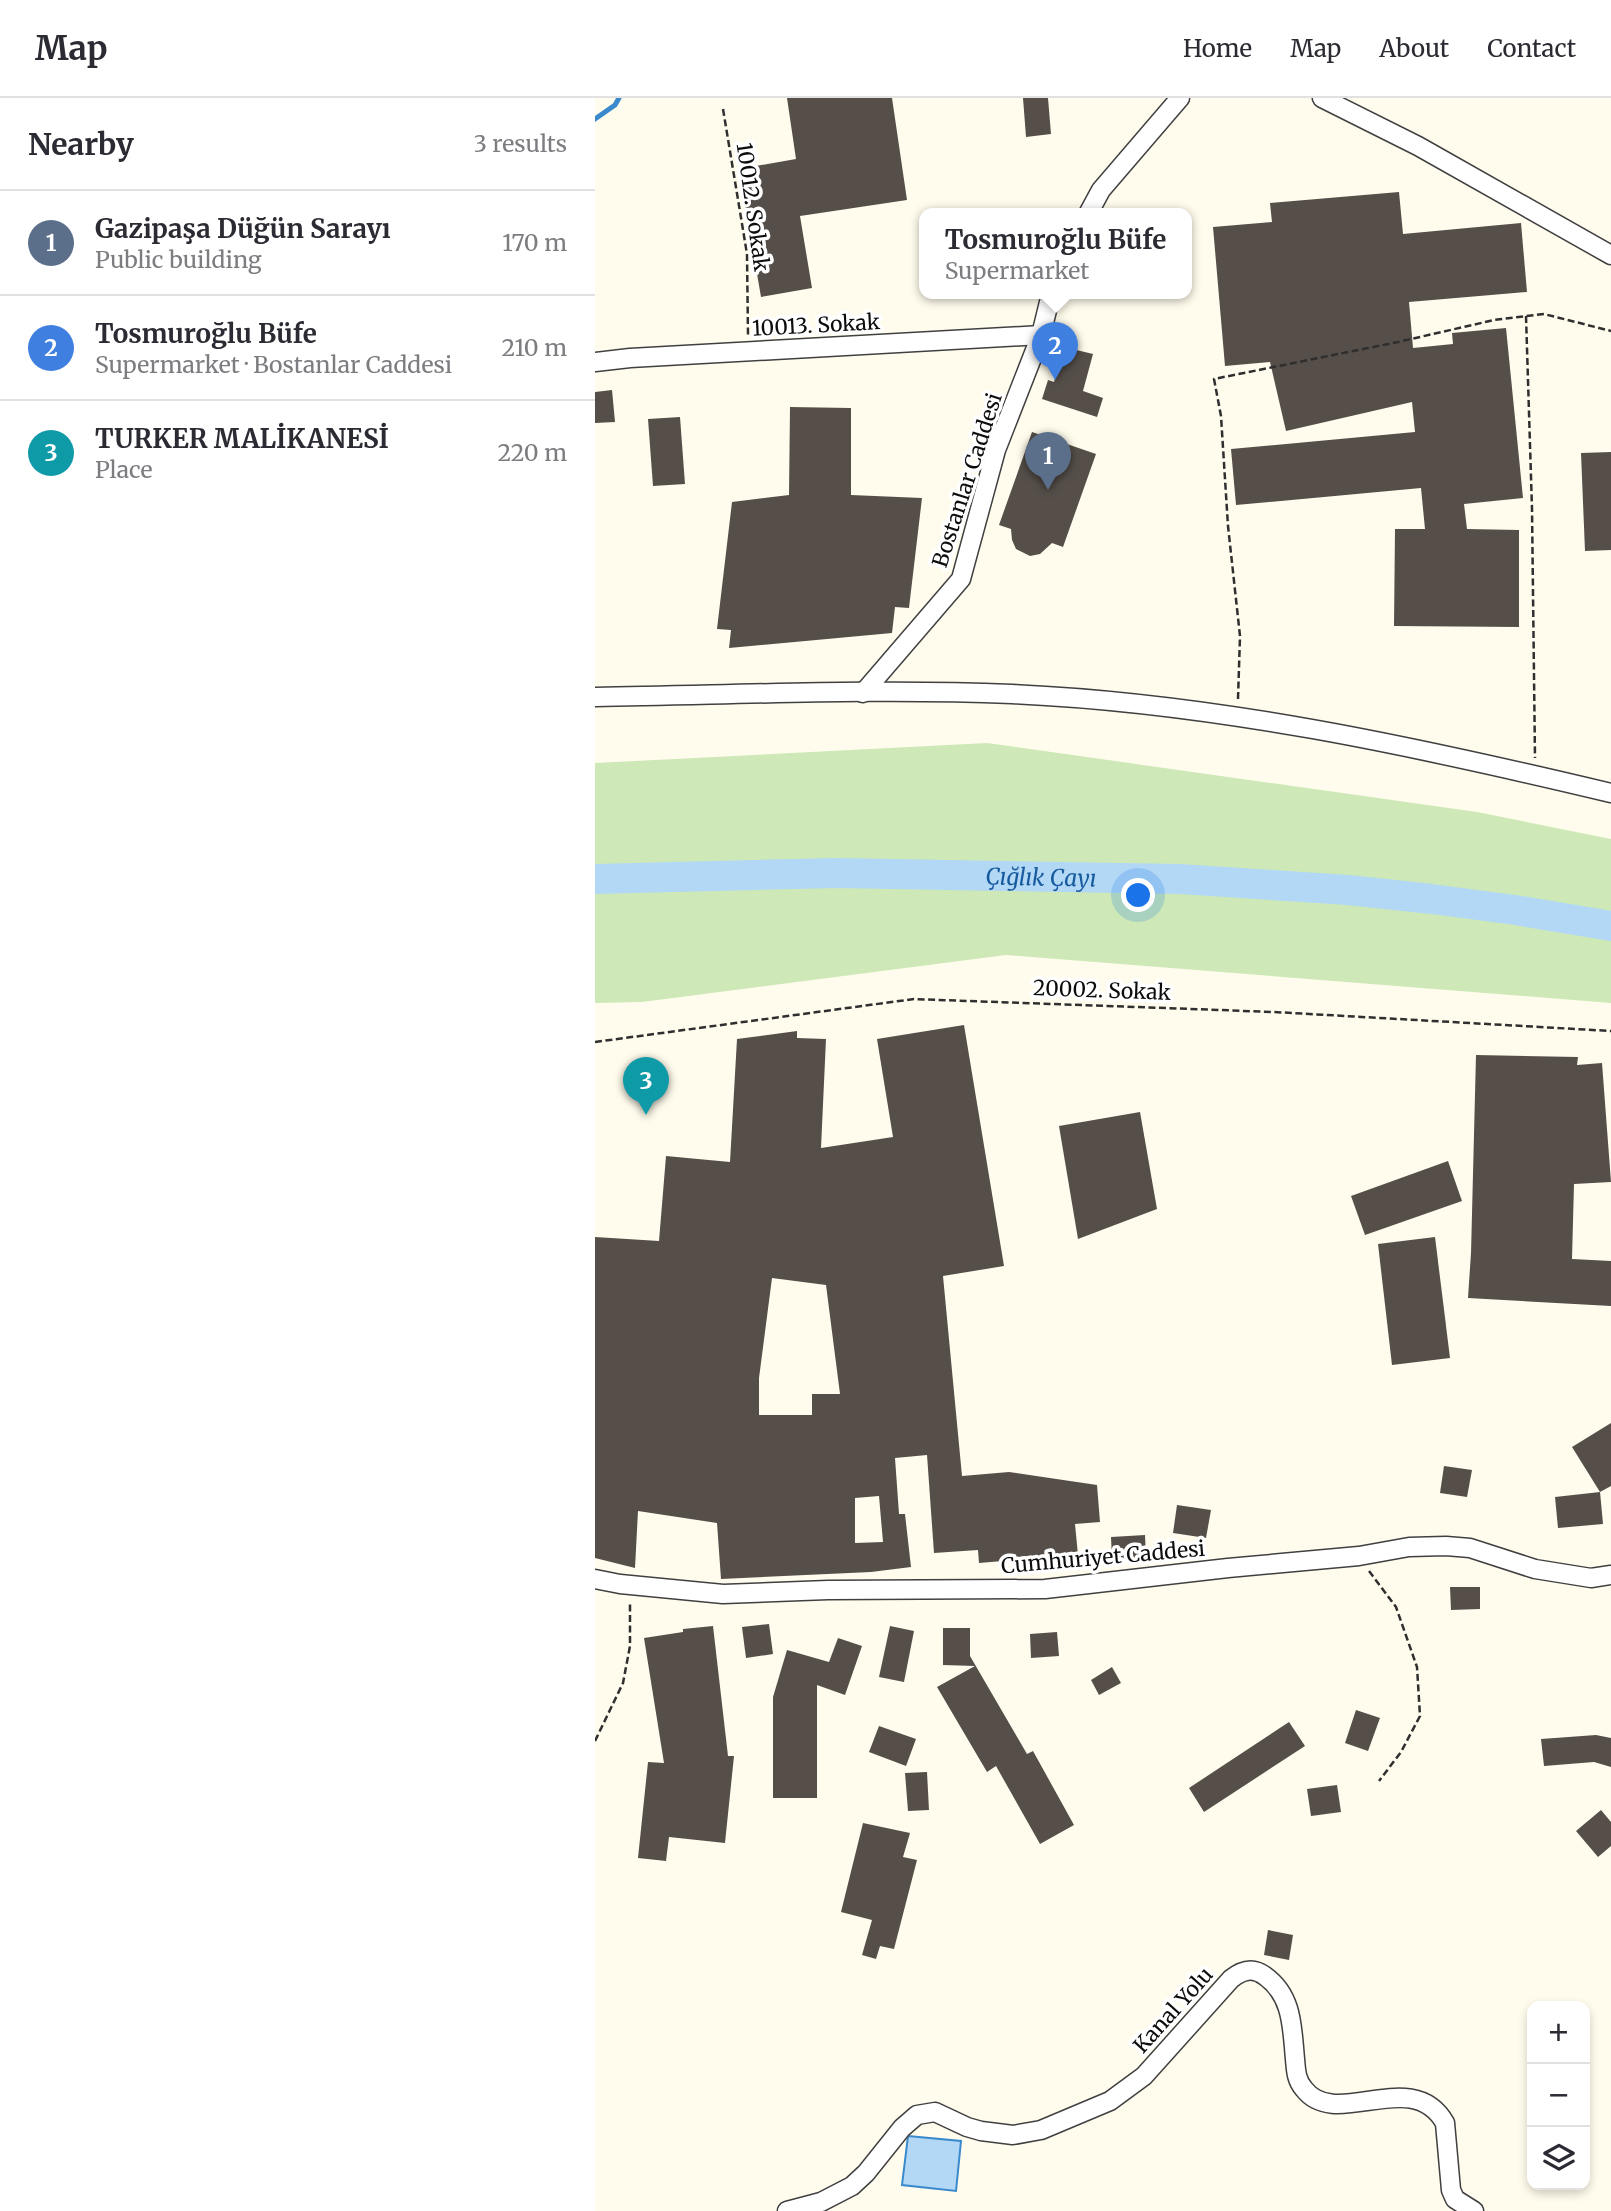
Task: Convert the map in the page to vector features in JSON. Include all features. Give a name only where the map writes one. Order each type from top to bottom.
[{"type":"street","points":[[1091,208],[1101,190],[1180,98]]},
{"type":"street","points":[[1322,98],[1418,146],[1611,255]]},
{"type":"street","name":"Bostanlar Caddesi","points":[[863,693],[961,579],[996,450],[1041,335],[1050,299]]},
{"type":"street","name":"10013. Sokak","points":[[595,362],[1041,335]]},
{"type":"street","points":[[595,697],[863,693],[1074,698],[1302,726],[1611,793]]},
{"type":"street","name":"Cumhuriyet Caddesi","points":[[595,1579],[723,1594],[828,1590],[1045,1589],[1359,1556],[1409,1547],[1446,1546],[1471,1548],[1535,1569],[1591,1578],[1611,1575]]},
{"type":"street","name":"Kanal Yolu","points":[[787,2211],[837,2196],[852,2186],[866,2174],[902,2128],[917,2115],[935,2112],[967,2127],[1013,2135],[1050,2127],[1110,2101],[1145,2076],[1231,1979],[1248,1970],[1265,1976],[1281,1992],[1287,2003],[1297,2076],[1307,2093],[1317,2101],[1339,2105],[1370,2099],[1397,2098],[1420,2102],[1439,2113],[1445,2123],[1451,2190],[1455,2199],[1474,2211]]},
{"type":"path","name":"10012. Sokak","points":[[723,109],[747,254],[748,351]]},
{"type":"path","points":[[1237,717],[1240,636],[1228,526],[1221,416],[1214,379],[1494,320],[1526,316],[1543,314],[1611,331]]},
{"type":"path","points":[[1526,316],[1532,509],[1535,775]]},
{"type":"path","name":"20002. Sokak","points":[[595,1042],[914,999],[1273,1012],[1611,1031]]},
{"type":"path","points":[[1359,1556],[1396,1607],[1417,1667],[1420,1716],[1401,1752],[1380,1781]]},
{"type":"path","points":[[595,1741],[623,1684],[631,1646],[631,1585]]},
{"type":"green space","points":[[987,743],[1477,812],[1611,839],[1611,1003],[1006,955],[642,1002],[595,1003],[595,763]]},
{"type":"water","points":[[908,2136],[961,2141],[956,2191],[902,2185]]},
{"type":"building","points":[[787,98],[892,98],[907,200],[800,216],[812,288],[761,297],[739,169],[796,159]]},
{"type":"building","points":[[1023,98],[1048,98],[1051,134],[1026,137]]},
{"type":"building","points":[[1399,192],[1403,234],[1521,223],[1527,292],[1409,302],[1413,348],[1453,344],[1452,333],[1506,328],[1523,498],[1464,504],[1467,529],[1519,530],[1519,627],[1394,626],[1395,529],[1425,529],[1421,488],[1236,505],[1231,449],[1415,432],[1412,402],[1286,431],[1270,362],[1225,366],[1213,227],[1272,222],[1270,203]]},
{"type":"building","points":[[1064,347],[1093,354],[1083,391],[1103,398],[1097,417],[1042,399],[1048,380],[1054,382]]},
{"type":"building","points":[[612,390],[615,422],[595,423],[595,392]]},
{"type":"building","points":[[790,407],[851,408],[851,495],[922,498],[909,608],[895,607],[892,633],[729,648],[731,630],[717,629],[732,502],[789,495]]},
{"type":"building","points":[[680,417],[685,484],[653,486],[648,419]]},
{"type":"building","points":[[1032,432],[1096,454],[1063,547],[1052,543],[1040,554],[1030,556],[1016,549],[1011,529],[999,525]]},
{"type":"building","points":[[1611,452],[1611,550],[1585,551],[1581,453]]},
{"type":"building","points":[[964,1025],[1004,1266],[943,1276],[962,1476],[1009,1472],[1097,1485],[1100,1522],[1075,1524],[1078,1555],[979,1563],[978,1550],[934,1553],[927,1455],[895,1458],[899,1514],[905,1514],[911,1567],[871,1572],[721,1579],[717,1523],[638,1511],[635,1568],[595,1558],[595,1237],[659,1241],[666,1156],[730,1162],[737,1039],[797,1031],[797,1038],[826,1039],[821,1148],[893,1137],[877,1039]],"holes":[[[772,1278],[826,1285],[840,1394],[812,1394],[812,1415],[759,1415],[759,1378]],[[879,1496],[883,1542],[855,1543],[855,1498]]]},
{"type":"building","points":[[1476,1055],[1578,1057],[1577,1065],[1602,1063],[1611,1182],[1574,1184],[1572,1259],[1611,1261],[1611,1306],[1468,1298]]},
{"type":"building","points":[[1140,1112],[1157,1209],[1078,1239],[1059,1126]]},
{"type":"building","points":[[1448,1161],[1462,1201],[1365,1235],[1351,1196]]},
{"type":"building","points":[[1435,1237],[1450,1358],[1392,1365],[1378,1244]]},
{"type":"building","points":[[1611,1423],[1611,1486],[1600,1492],[1572,1447]]},
{"type":"building","points":[[1444,1466],[1472,1470],[1467,1497],[1440,1493]]},
{"type":"building","points":[[1600,1492],[1603,1524],[1558,1528],[1555,1497]]},
{"type":"building","points":[[1177,1505],[1211,1510],[1206,1538],[1173,1533]]},
{"type":"building","points":[[1145,1535],[1146,1558],[1112,1559],[1111,1537]]},
{"type":"building","points":[[1450,1587],[1480,1587],[1480,1609],[1451,1610]]},
{"type":"building","points":[[769,1624],[773,1654],[746,1658],[742,1627]]},
{"type":"building","points":[[713,1626],[728,1756],[734,1756],[725,1843],[669,1837],[666,1861],[638,1858],[648,1762],[664,1763],[644,1638],[683,1632],[683,1629]]},
{"type":"building","points":[[890,1626],[914,1631],[904,1682],[879,1677]]},
{"type":"building","points":[[943,1628],[970,1628],[970,1656],[1027,1754],[1033,1751],[1074,1825],[1040,1844],[996,1766],[987,1772],[937,1687],[975,1666],[943,1665]]},
{"type":"building","points":[[1057,1632],[1059,1656],[1031,1658],[1030,1634]]},
{"type":"building","points":[[838,1638],[862,1646],[845,1695],[817,1685],[817,1798],[773,1798],[773,1697],[787,1650],[829,1662]]},
{"type":"building","points":[[1112,1667],[1121,1683],[1099,1695],[1091,1680]]},
{"type":"building","points":[[1356,1710],[1380,1718],[1368,1751],[1345,1743]]},
{"type":"building","points":[[1289,1722],[1305,1746],[1204,1812],[1189,1788]]},
{"type":"building","points":[[879,1726],[916,1739],[906,1766],[869,1752]]},
{"type":"building","points":[[1596,1735],[1611,1738],[1611,1767],[1594,1762],[1544,1766],[1541,1739]]},
{"type":"building","points":[[927,1772],[929,1810],[908,1811],[905,1773]]},
{"type":"building","points":[[1337,1785],[1341,1812],[1311,1816],[1307,1789]]},
{"type":"building","points":[[1601,1810],[1611,1822],[1611,1846],[1598,1857],[1576,1831]]},
{"type":"building","points":[[863,1823],[910,1833],[903,1857],[917,1860],[894,1949],[880,1946],[876,1959],[862,1955],[872,1920],[841,1912]]},
{"type":"building","points":[[1268,1930],[1293,1935],[1289,1960],[1264,1955]]},
{"type":"waterway","points":[[595,119],[615,105],[619,98]]},
{"type":"waterway","name":"Çığlık Çayı","points":[[595,879],[837,873],[1180,879],[1348,890],[1432,899],[1611,926]]},
{"type":"place","name":"Tosmuroğlu Büfe","points":[[1055,380]]},
{"type":"place","name":"Gazipaşa Düğün Sarayı","points":[[1048,490]]},
{"type":"place","name":"TURKER MALİKANESİ","points":[[646,1115]]}]
